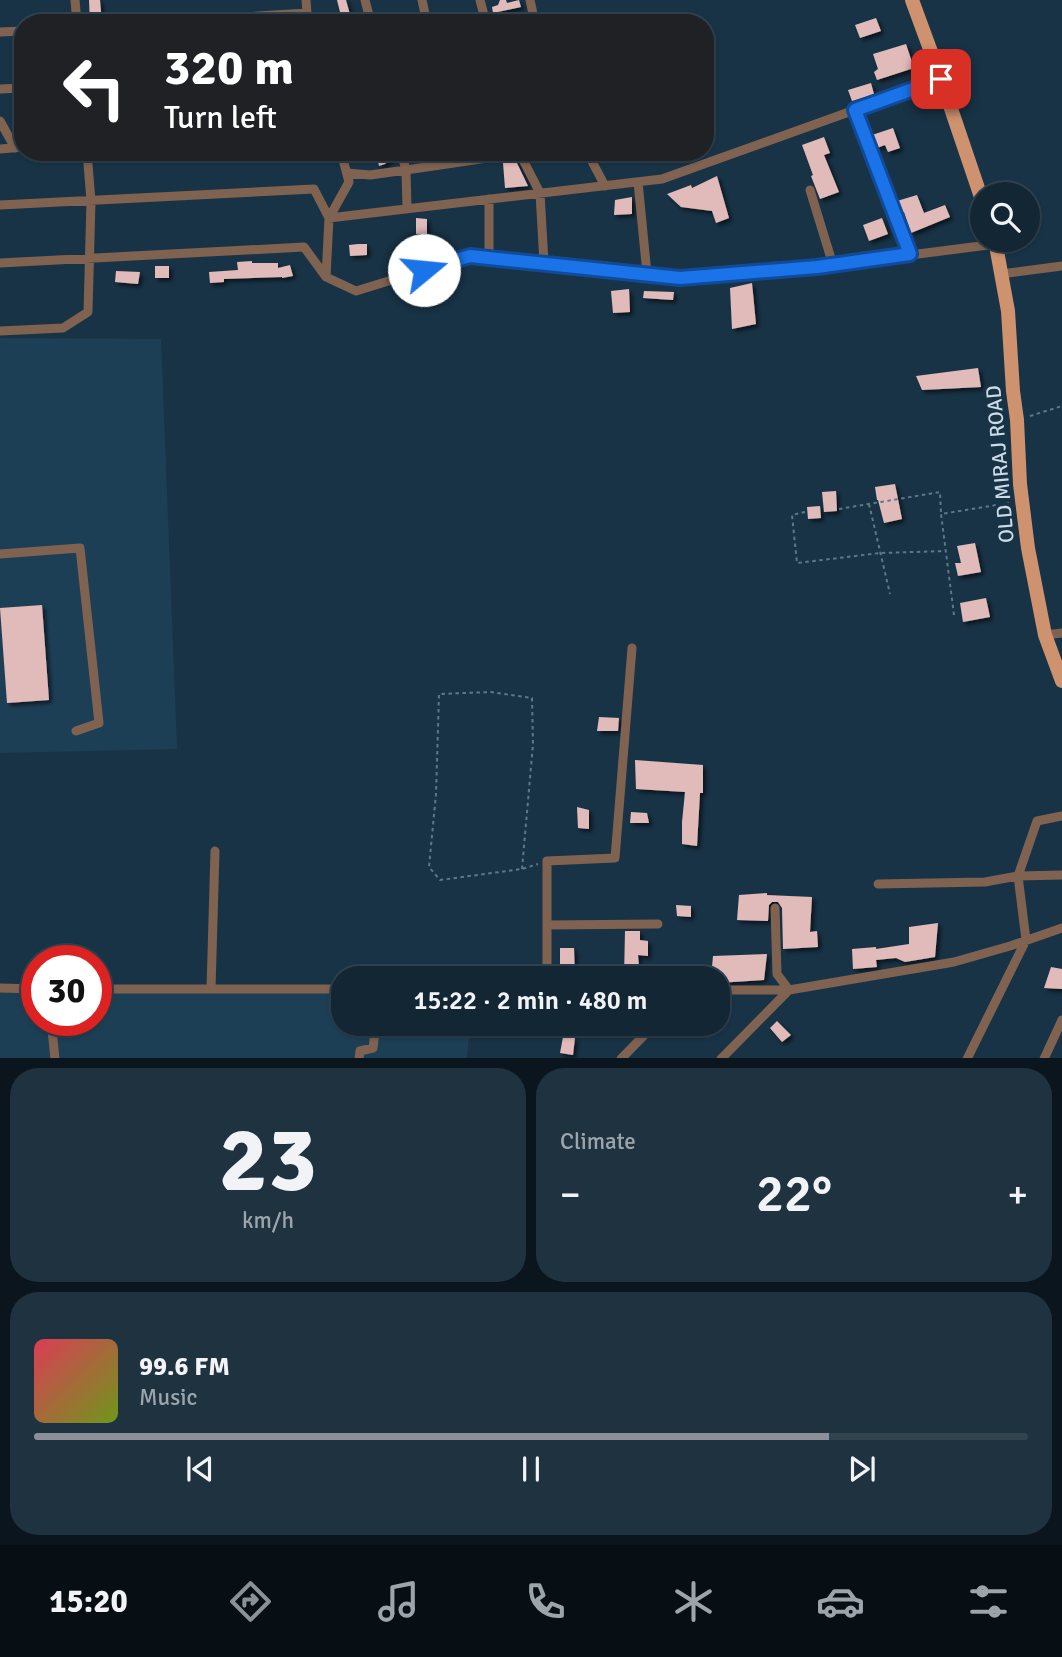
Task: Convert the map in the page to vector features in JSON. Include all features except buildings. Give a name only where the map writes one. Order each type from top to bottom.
[{"type":"main road","points":[[912,0],[976,182]]},
{"type":"main road","name":"OLD MIRAJ ROAD","points":[[998,252],[1008,311],[1020,484],[1028,548],[1045,635],[1062,681]]},
{"type":"street","points":[[714,160],[941,79]]},
{"type":"street","points":[[855,110],[910,254]]},
{"type":"street","points":[[0,121],[14,141]]},
{"type":"street","points":[[0,331],[64,328],[88,312],[91,201],[88,161]]},
{"type":"street","points":[[326,276],[330,218],[349,182],[344,161]]},
{"type":"street","points":[[404,161],[407,209]]},
{"type":"street","points":[[347,173],[370,175],[470,161]]},
{"type":"street","points":[[523,161],[540,193],[544,264]]},
{"type":"street","points":[[592,161],[605,186]]},
{"type":"street","points":[[330,218],[662,179],[712,161]]},
{"type":"street","points":[[638,182],[648,274]]},
{"type":"street","points":[[0,205],[314,189],[330,218]]},
{"type":"street","points":[[810,190],[833,265]]},
{"type":"street","points":[[489,199],[489,258]]},
{"type":"street","points":[[0,263],[304,247],[326,276],[356,291],[470,256],[680,278],[833,265],[970,246]]},
{"type":"street","points":[[1001,274],[1062,266]]},
{"type":"street","points":[[0,554],[80,548],[99,723],[76,731]]},
{"type":"street","points":[[1045,635],[1062,633]]},
{"type":"street","points":[[547,966],[547,861],[615,858],[632,648]]},
{"type":"street","points":[[968,1058],[1027,940],[1018,876],[1037,821],[1062,816]]},
{"type":"street","points":[[211,989],[215,851]]},
{"type":"street","points":[[878,884],[985,882],[1018,876],[1062,875]]},
{"type":"street","points":[[775,908],[777,974],[789,990]]},
{"type":"street","points":[[547,925],[657,924]]},
{"type":"street","points":[[730,990],[789,990],[954,962],[1062,928]]},
{"type":"street","points":[[0,988],[21,989]]},
{"type":"street","points":[[112,989],[331,989]]},
{"type":"street","points":[[722,1058],[789,990]]},
{"type":"street","points":[[1044,1058],[1062,1020]]},
{"type":"street","points":[[53,1036],[55,1058]]},
{"type":"street","points":[[359,1058],[360,1051],[373,1048],[374,1036]]},
{"type":"street","points":[[622,1058],[643,1036]]},
{"type":"path","points":[[1017,420],[1062,406]]},
{"type":"path","points":[[839,509],[940,492],[954,615]]},
{"type":"path","points":[[941,514],[1023,501]]},
{"type":"path","points":[[868,503],[890,594]]},
{"type":"path","points":[[805,512],[792,514],[797,563],[880,553],[946,551]]},
{"type":"path","points":[[522,869],[533,744],[532,698],[491,692],[439,694],[436,794],[429,867],[440,880],[522,869],[547,861]]},
{"type":"shaded area","points":[[0,338],[161,339],[177,749],[0,753]]},
{"type":"shaded area","points":[[0,985],[21,987],[21,1036],[112,1036],[112,989],[331,989],[331,1036],[469,1036],[467,1058],[0,1058]]},
{"type":"route","points":[[424,270],[470,256],[680,278],[817,267],[910,254],[855,110],[941,79]]}]
